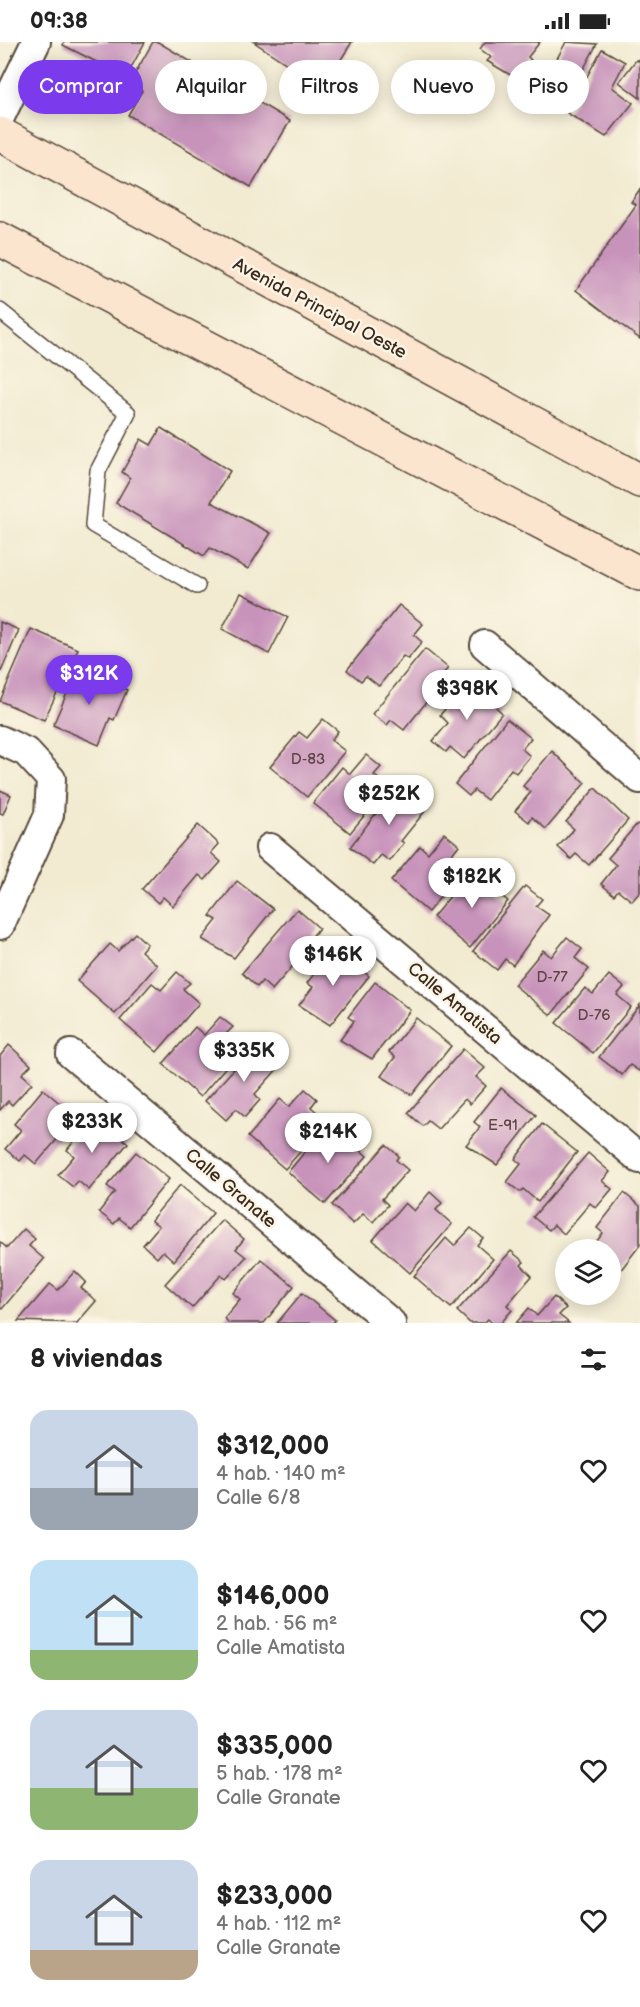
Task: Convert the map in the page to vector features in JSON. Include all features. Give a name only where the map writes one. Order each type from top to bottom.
[{"type":"main road","name":"Avenida Principal Oeste","points":[[0,134],[640,481]]},
{"type":"main road","points":[[0,239],[640,574]]},
{"type":"street","points":[[0,117],[36,42]]},
{"type":"street","points":[[485,645],[640,779]]},
{"type":"street","points":[[0,740],[26,752],[51,778],[50,815],[0,925]]},
{"type":"street","name":"Calle Amatista","points":[[270,848],[640,1159]]},
{"type":"street","name":"Calle Granate","points":[[71,1054],[391,1323]]},
{"type":"lane","points":[[0,311],[128,413],[98,471],[93,525],[197,586]]},
{"type":"building","points":[[64,42],[145,42],[135,60],[93,60],[63,45]]},
{"type":"building","points":[[153,42],[158,42],[188,60],[155,60],[155,114],[267,114],[267,107],[290,121],[251,187],[128,115],[143,114],[143,60]]},
{"type":"building","points":[[254,42],[352,42],[341,60],[281,60]]},
{"type":"building","points":[[485,42],[540,42],[528,57],[531,60],[507,60],[507,73],[495,66],[495,60],[488,60],[491,57],[480,49]]},
{"type":"building","points":[[566,42],[597,44],[588,60],[556,60]]},
{"type":"building","points":[[602,49],[625,62],[612,87],[633,103],[606,137],[569,114],[589,114],[589,73]]},
{"type":"building","points":[[640,58],[640,98],[619,82]]},
{"type":"building","points":[[640,189],[640,339],[576,290],[636,205],[631,202]]},
{"type":"building","points":[[161,428],[230,471],[211,502],[271,533],[248,569],[210,548],[204,556],[116,503],[130,478],[122,472],[141,439],[151,445]]},
{"type":"building","points":[[241,593],[288,617],[269,654],[222,629]]},
{"type":"building","points":[[399,605],[423,624],[414,635],[422,642],[408,659],[403,656],[379,686],[366,676],[361,681],[347,670]]},
{"type":"building","points":[[0,622],[19,630],[0,674]]},
{"type":"building","points":[[31,629],[78,649],[44,720],[0,701]]},
{"type":"building","points":[[425,649],[448,668],[439,679],[447,685],[433,703],[428,700],[404,730],[391,720],[387,725],[372,714]]},
{"type":"building","points":[[78,668],[127,690],[114,720],[110,718],[99,745],[53,725]]},
{"type":"building","points":[[470,681],[502,713],[464,759],[450,747],[446,752],[433,741],[448,723],[440,715]]},
{"type":"building","points":[[323,719],[338,731],[331,740],[345,751],[307,797],[270,767],[299,732],[307,738]]},
{"type":"building","points":[[507,719],[531,738],[522,749],[530,756],[516,773],[511,769],[487,800],[474,790],[469,796],[455,784]]},
{"type":"building","points":[[552,751],[585,783],[546,829],[532,817],[529,822],[515,811],[531,792],[523,786]]},
{"type":"building","points":[[366,755],[381,767],[374,775],[388,787],[350,833],[313,803],[342,767],[350,774]]},
{"type":"building","points":[[401,781],[418,795],[413,801],[425,811],[401,841],[404,843],[390,861],[381,855],[373,865],[350,847]]},
{"type":"building","points":[[595,788],[628,820],[589,865],[576,854],[571,859],[558,847],[574,829],[566,822]]},
{"type":"building","points":[[0,790],[11,795],[3,814],[0,813]]},
{"type":"building","points":[[637,824],[640,826],[640,892],[632,901],[618,890],[614,895],[601,884],[616,865],[608,858]]},
{"type":"building","points":[[198,825],[219,844],[211,853],[221,862],[205,880],[199,875],[173,906],[163,897],[158,903],[142,889]]},
{"type":"building","points":[[444,833],[459,845],[452,854],[466,866],[428,912],[391,881],[420,846],[428,853]]},
{"type":"building","points":[[486,869],[501,881],[494,890],[508,901],[470,948],[433,917],[462,882],[470,889]]},
{"type":"building","points":[[237,881],[273,909],[234,958],[202,939],[217,920],[210,916]]},
{"type":"building","points":[[525,886],[542,899],[536,906],[549,915],[513,965],[505,959],[497,970],[473,951]]},
{"type":"building","points":[[297,909],[319,928],[311,938],[320,946],[304,964],[298,960],[272,990],[262,981],[257,987],[242,973]]},
{"type":"building","points":[[135,933],[147,944],[141,951],[157,965],[115,1014],[77,981],[110,944],[118,951]]},
{"type":"building","points":[[567,937],[582,949],[575,958],[589,969],[551,1015],[514,985],[543,950],[551,957]]},
{"type":"building","points":[[334,948],[369,976],[330,1025],[299,1005],[313,987],[307,983]]},
{"type":"building","points":[[177,972],[190,983],[183,989],[199,1003],[157,1052],[120,1020],[152,983],[161,990]]},
{"type":"building","points":[[609,975],[624,987],[617,995],[631,1007],[593,1053],[556,1023],[585,988],[593,994]]},
{"type":"building","points":[[375,982],[410,1010],[372,1059],[340,1040],[354,1021],[348,1017]]},
{"type":"building","points":[[640,1005],[640,1069],[639,1071],[630,1065],[622,1075],[599,1057]]},
{"type":"building","points":[[220,1017],[233,1027],[226,1034],[242,1048],[200,1097],[163,1064],[195,1027],[204,1035]]},
{"type":"building","points":[[416,1018],[451,1046],[412,1095],[381,1076],[395,1057],[389,1052]]},
{"type":"building","points":[[259,1041],[281,1065],[255,1094],[260,1100],[245,1117],[236,1109],[226,1120],[205,1101]]},
{"type":"building","points":[[9,1045],[31,1065],[22,1074],[32,1083],[12,1105],[8,1101],[0,1110],[0,1056]]},
{"type":"building","points":[[463,1049],[485,1068],[476,1077],[486,1086],[470,1104],[465,1099],[438,1129],[428,1121],[423,1126],[408,1113]]},
{"type":"building","points":[[501,1088],[536,1115],[497,1165],[466,1145],[480,1127],[474,1122]]},
{"type":"building","points":[[43,1089],[76,1117],[36,1164],[25,1155],[20,1161],[5,1149],[21,1130],[14,1124]]},
{"type":"building","points":[[305,1089],[317,1099],[311,1107],[327,1121],[285,1169],[248,1137],[280,1099],[289,1107]]},
{"type":"building","points":[[95,1115],[128,1143],[89,1190],[78,1181],[73,1187],[58,1175],[74,1156],[67,1150]]},
{"type":"building","points":[[345,1124],[358,1134],[351,1142],[367,1156],[325,1204],[288,1172],[320,1134],[329,1142]]},
{"type":"building","points":[[542,1124],[577,1152],[538,1202],[523,1189],[520,1192],[507,1182],[521,1164],[515,1159]]},
{"type":"building","points":[[386,1145],[399,1156],[396,1160],[408,1170],[382,1199],[388,1205],[373,1222],[363,1214],[353,1224],[332,1205]]},
{"type":"building","points":[[136,1152],[169,1179],[130,1227],[119,1218],[114,1224],[99,1212],[115,1192],[107,1186]]},
{"type":"building","points":[[588,1153],[610,1172],[602,1181],[612,1189],[596,1208],[590,1203],[564,1234],[554,1225],[549,1230],[533,1217]]},
{"type":"building","points":[[180,1185],[213,1213],[174,1261],[163,1251],[157,1258],[143,1245],[159,1226],[151,1220]]},
{"type":"building","points":[[430,1192],[442,1203],[436,1210],[452,1224],[410,1273],[373,1240],[405,1203],[414,1211]]},
{"type":"building","points":[[624,1193],[640,1206],[640,1245],[621,1270],[621,1239],[598,1239],[603,1233],[597,1228]]},
{"type":"building","points":[[222,1220],[244,1239],[236,1249],[246,1257],[226,1279],[221,1275],[192,1308],[165,1284]]},
{"type":"building","points":[[471,1228],[483,1238],[477,1245],[493,1259],[451,1308],[414,1276],[446,1238],[454,1246]]},
{"type":"building","points":[[24,1229],[35,1239],[29,1246],[44,1259],[2,1309],[0,1307],[0,1242],[7,1248]]},
{"type":"building","points":[[511,1251],[524,1262],[521,1265],[532,1276],[507,1305],[512,1310],[501,1323],[492,1323],[488,1319],[484,1323],[470,1323],[457,1311]]},
{"type":"building","points":[[261,1259],[294,1286],[264,1323],[229,1323],[224,1318],[240,1299],[233,1293]]},
{"type":"building","points":[[75,1271],[86,1282],[81,1288],[96,1301],[77,1323],[18,1321],[50,1284],[58,1290]]},
{"type":"building","points":[[302,1293],[335,1320],[333,1323],[277,1323]]},
{"type":"building","points":[[554,1297],[555,1305],[563,1305],[566,1308],[559,1315],[569,1323],[516,1323],[529,1308],[537,1316]]}]
